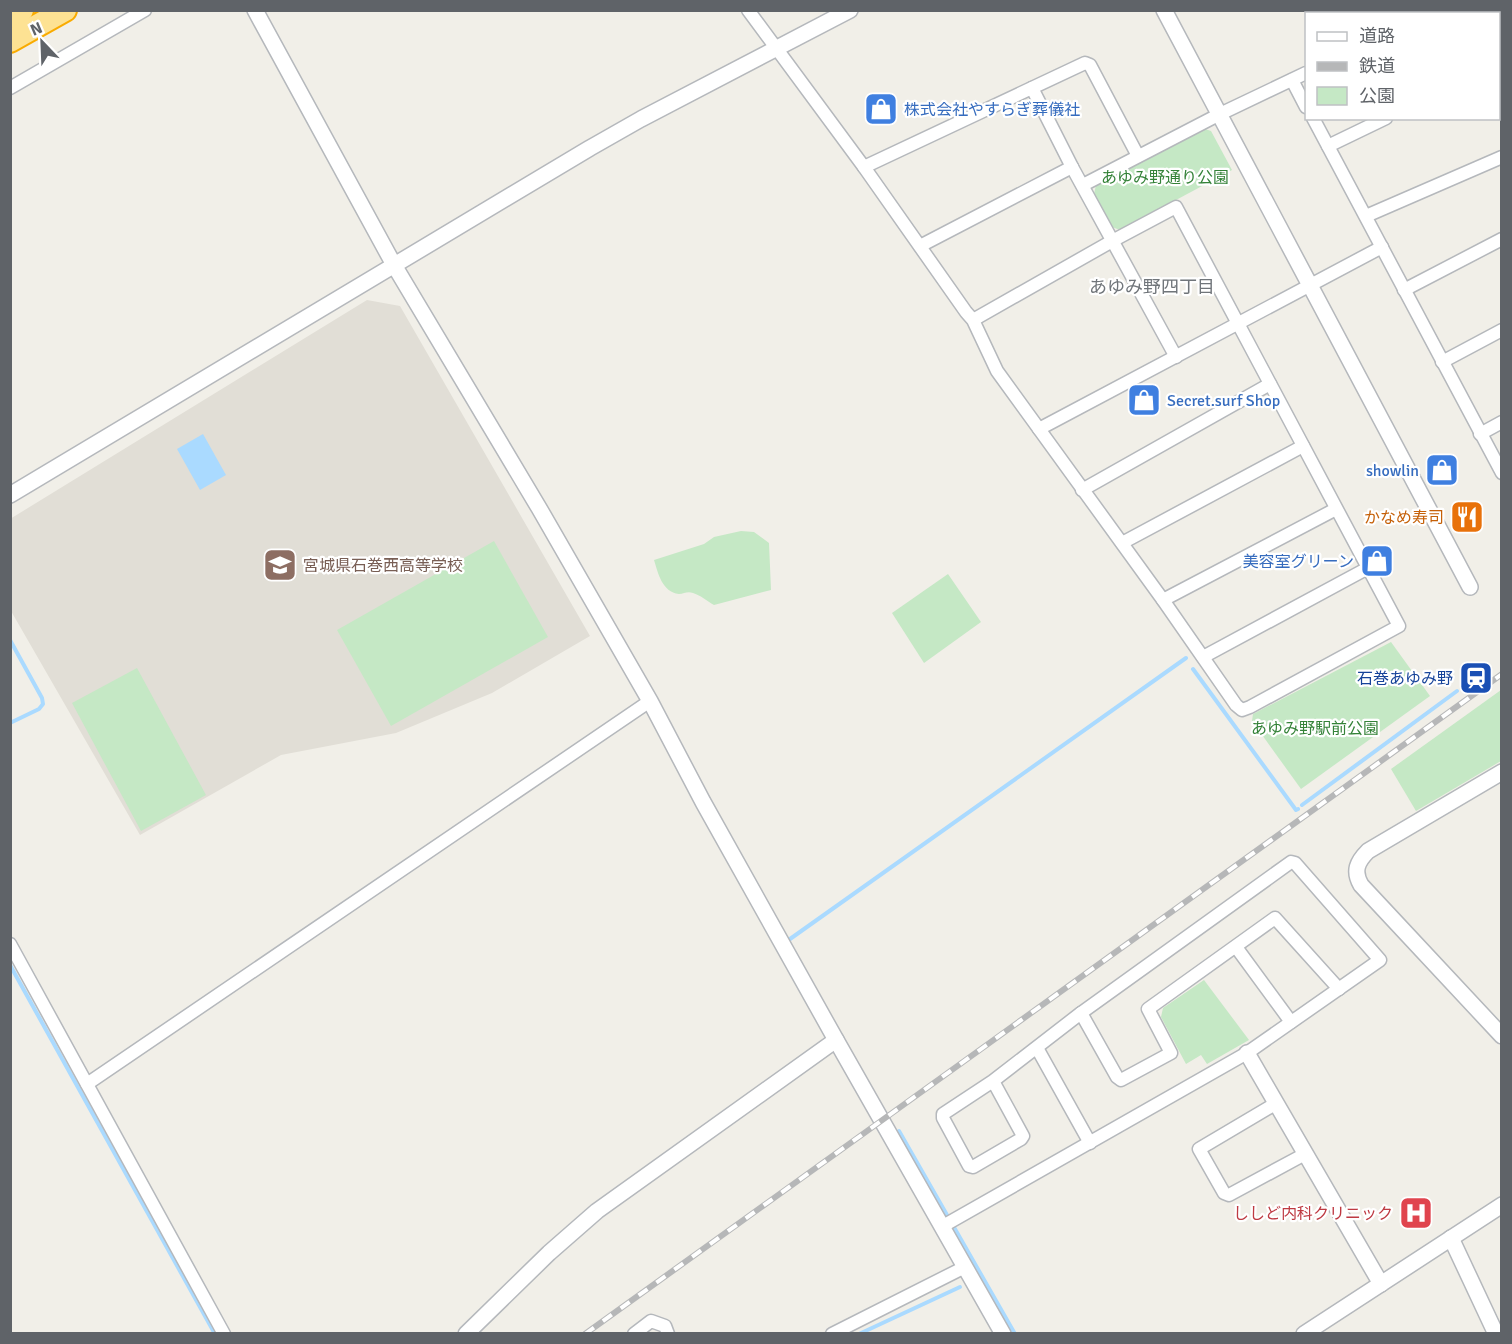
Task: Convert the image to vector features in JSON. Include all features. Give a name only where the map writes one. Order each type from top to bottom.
[{"type":"highway","points":[[10,17],[22,10]]},
{"type":"highway","points":[[10,41],[65,10]]},
{"type":"street","points":[[10,88],[145,10]]},
{"type":"street","points":[[255,10],[394,265],[539,508],[650,701],[703,802],[836,1040],[1004,1334]]},
{"type":"street","points":[[748,10],[974,320],[997,371],[1236,705],[1242,710],[1250,707],[1399,626],[1176,207],[974,320]]},
{"type":"street","points":[[10,495],[600,142],[850,10]]},
{"type":"street","points":[[1164,10],[1470,587]]},
{"type":"street","points":[[864,167],[1085,63],[1090,64],[1138,156]]},
{"type":"street","points":[[1083,185],[1220,114],[1305,74]]},
{"type":"street","points":[[1292,80],[1305,105]]},
{"type":"street","points":[[1032,88],[1072,167],[1176,357]]},
{"type":"street","points":[[1314,120],[1502,473]]},
{"type":"street","points":[[1328,146],[1382,120]]},
{"type":"street","points":[[1366,216],[1502,157]]},
{"type":"street","points":[[920,246],[1072,167]]},
{"type":"street","points":[[1404,290],[1502,239]]},
{"type":"street","points":[[1039,429],[1382,247]]},
{"type":"street","points":[[1442,362],[1502,330]]},
{"type":"street","points":[[1082,490],[1270,384]]},
{"type":"street","points":[[1480,434],[1502,422]]},
{"type":"street","points":[[1122,543],[1303,446]]},
{"type":"street","points":[[1163,600],[1336,509]]},
{"type":"street","points":[[1203,657],[1368,568]]},
{"type":"street","points":[[87,1084],[650,701]]},
{"type":"street","points":[[1502,772],[1368,851],[1359,859],[1356,868],[1356,877],[1360,885],[1502,1036]]},
{"type":"street","points":[[943,1226],[1247,1053],[1380,960],[1295,863],[1291,862],[1081,1013],[993,1081],[943,1114],[969,1166],[973,1167],[1023,1136],[993,1081]]},
{"type":"street","points":[[1081,1013],[1117,1077],[1121,1080],[1172,1053],[1148,1009],[1275,918],[1339,989]]},
{"type":"street","points":[[10,944],[224,1334]]},
{"type":"street","points":[[1236,947],[1291,1022]]},
{"type":"street","points":[[466,1334],[549,1253],[597,1211],[836,1040]]},
{"type":"street","points":[[1037,1048],[1090,1143]]},
{"type":"street","points":[[1247,1053],[1381,1284]]},
{"type":"street","points":[[1275,1104],[1199,1149],[1224,1193],[1229,1195],[1305,1154]]},
{"type":"street","points":[[1304,1334],[1502,1205]]},
{"type":"street","points":[[1451,1238],[1496,1334]]},
{"type":"street","points":[[832,1334],[965,1267]]},
{"type":"street","points":[[634,1334],[651,1321],[665,1326],[668,1334]]},
{"type":"shaded area","name":"宮城県石巻西高等学校","points":[[367,300],[400,306],[590,636],[492,693],[396,733],[281,755],[140,835],[11,611],[10,519]]},
{"type":"green space","name":"あゆみ野通り公園","points":[[1202,128],[1211,131],[1232,170],[1120,230],[1112,227],[1094,194],[1096,185]]},
{"type":"green space","points":[[741,531],[754,532],[769,543],[771,590],[714,605],[696,594],[689,592],[679,594],[668,590],[659,576],[654,560],[704,544],[714,537]]},
{"type":"green space","points":[[494,541],[548,637],[391,726],[337,630]]},
{"type":"green space","points":[[948,574],[981,622],[924,663],[892,613]]},
{"type":"green space","name":"あゆみ野駅前公園","points":[[1391,642],[1430,696],[1301,789],[1252,721],[1253,714]]},
{"type":"green space","points":[[137,668],[206,795],[141,831],[72,703]]},
{"type":"green space","points":[[1501,690],[1501,761],[1416,811],[1391,769]]},
{"type":"green space","points":[[1204,980],[1249,1040],[1207,1064],[1201,1055],[1186,1064],[1161,1017],[1163,1008]]},
{"type":"water","points":[[203,434],[226,475],[200,490],[177,449]]},
{"type":"waterway","points":[[10,640],[42,698],[43,704],[39,709],[10,723]]},
{"type":"waterway","points":[[790,939],[1186,658]]},
{"type":"waterway","points":[[1193,669],[1296,810],[1298,809]]},
{"type":"waterway","points":[[1302,805],[1457,691]]},
{"type":"waterway","points":[[10,965],[215,1334]]},
{"type":"waterway","points":[[899,1131],[1015,1334]]},
{"type":"waterway","points":[[859,1334],[960,1287]]},
{"type":"railway","points":[[585,1334],[1502,674]]},
{"type":"place","name":"株式会社やすらぎ葬儀社","points":[[881,109]]},
{"type":"place","name":"Secret.surf Shop","points":[[1144,400]]},
{"type":"place","name":"showlin","points":[[1442,470]]},
{"type":"place","name":"かなめ寿司","points":[[1467,517]]},
{"type":"place","name":"美容室グリーン","points":[[1377,561]]},
{"type":"place","name":"宮城県石巻西高等学校","points":[[280,565]]},
{"type":"place","name":"石巻あゆみ野","points":[[1476,678]]},
{"type":"place","name":"ししど内科クリニック","points":[[1416,1213]]},
{"type":"district","name":"あゆみ野四丁目","points":[[1152,287]]}]
